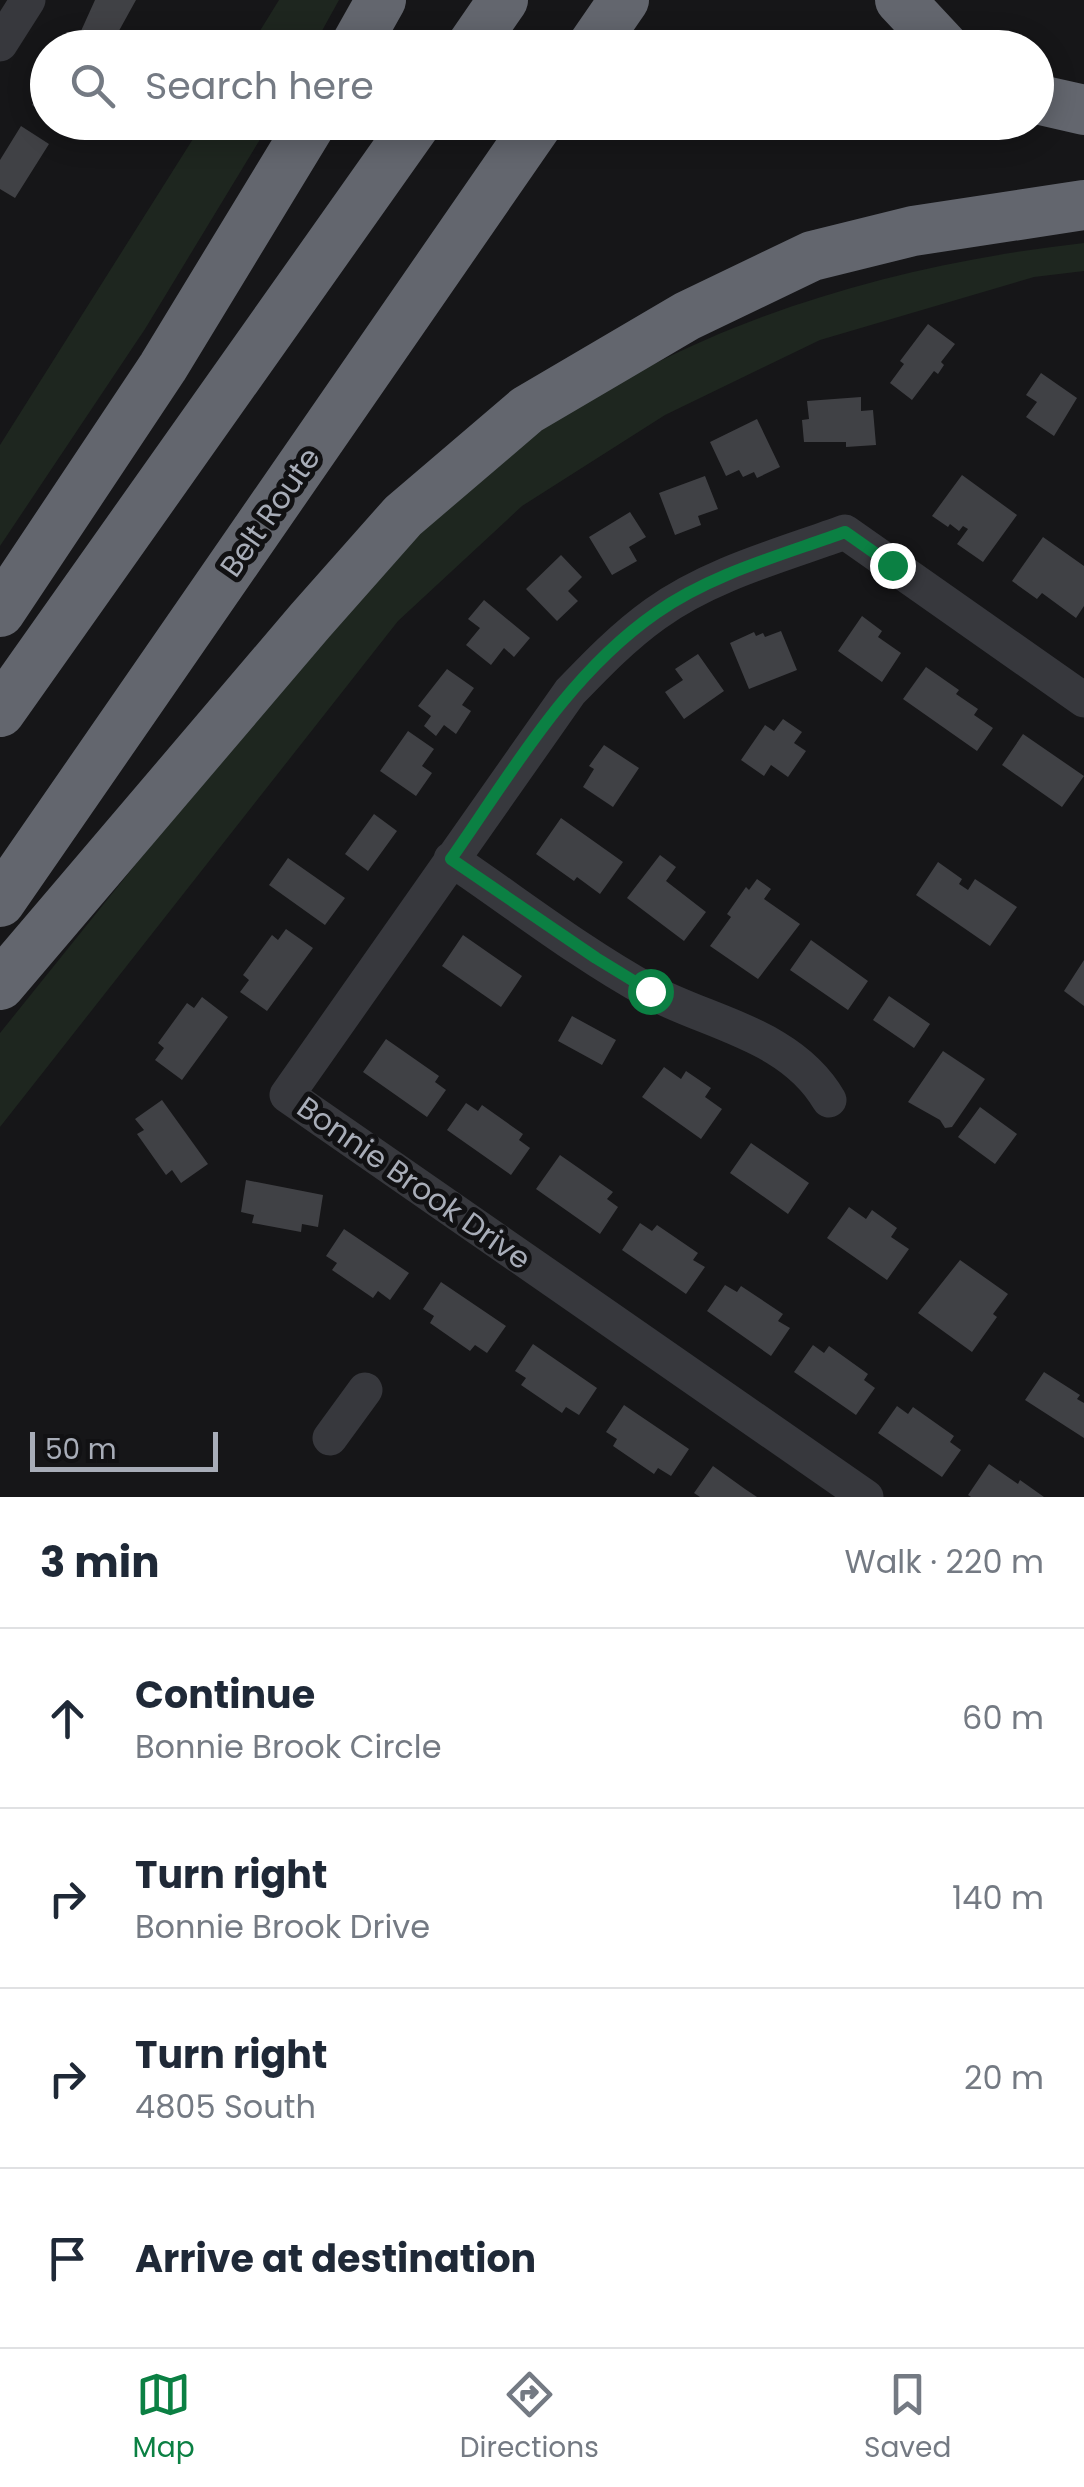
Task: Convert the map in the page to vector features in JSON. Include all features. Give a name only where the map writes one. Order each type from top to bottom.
[{"type":"highway","points":[[364,30],[380,0]]},
{"type":"highway","points":[[482,30],[503,0]]},
{"type":"highway","points":[[603,30],[624,0]]},
{"type":"highway","points":[[900,0],[928,30]]},
{"type":"highway","points":[[1054,103],[1084,110]]},
{"type":"highway","points":[[0,612],[162,367],[301,140]]},
{"type":"highway","points":[[0,712],[404,140]]},
{"type":"highway","name":"Belt Route","points":[[0,902],[527,140]]},
{"type":"highway","points":[[0,985],[403,516],[528,410],[687,316],[812,256],[914,231],[1084,206]]},
{"type":"street","points":[[0,44],[28,0]]},
{"type":"street","name":"Bonnie Brook Drive","points":[[866,1497],[287,1095],[570,692],[611,649],[657,612],[702,588],[845,532],[1084,700]]},
{"type":"street","points":[[451,859],[650,991],[782,1048],[805,1067],[829,1100]]},
{"type":"street","points":[[330,1438],[365,1390]]},
{"type":"shaded area","points":[[279,0],[339,0],[322,30],[260,30]]},
{"type":"shaded area","points":[[192,140],[260,140],[145,329],[0,546],[0,445]]},
{"type":"shaded area","points":[[1084,243],[1084,271],[1034,277],[820,340],[665,415],[522,506],[398,621],[0,1127],[0,1033],[353,594],[521,445],[598,394],[663,360],[798,304],[939,266]]},
{"type":"building","points":[[95,0],[136,0],[119,30],[81,30]]},
{"type":"building","points":[[21,126],[30,132],[30,140],[49,144],[15,198],[0,189],[0,160]]},
{"type":"building","points":[[928,324],[955,344],[941,362],[944,365],[938,374],[934,371],[912,400],[890,383],[904,364],[900,361]]},
{"type":"building","points":[[1041,373],[1077,398],[1054,436],[1026,417],[1037,402],[1026,395]]},
{"type":"building","points":[[861,397],[861,411],[873,410],[876,445],[846,447],[846,442],[804,442],[802,420],[809,419],[807,401]]},
{"type":"building","points":[[757,419],[780,467],[757,478],[754,472],[743,477],[739,470],[726,476],[710,442]]},
{"type":"building","points":[[962,475],[1017,515],[983,562],[957,544],[968,529],[963,526],[959,531],[932,516]]},
{"type":"building","points":[[705,476],[718,509],[698,516],[701,525],[675,535],[659,493]]},
{"type":"building","points":[[630,512],[646,537],[629,547],[637,561],[612,575],[589,537]]},
{"type":"building","points":[[1043,537],[1084,566],[1084,606],[1076,618],[1042,593],[1037,599],[1012,581]]},
{"type":"building","points":[[561,555],[582,577],[568,591],[578,601],[557,621],[526,589]]},
{"type":"building","points":[[484,600],[530,638],[514,657],[504,648],[491,665],[466,645],[480,628],[468,619]]},
{"type":"building","points":[[862,616],[882,631],[878,637],[901,653],[882,682],[838,651]]},
{"type":"building","points":[[781,631],[797,670],[749,689],[730,643],[754,632],[765,637]]},
{"type":"building","points":[[698,654],[724,691],[684,719],[665,692],[683,680],[675,669]]},
{"type":"building","points":[[926,667],[959,690],[956,694],[978,709],[974,715],[993,728],[977,751],[903,699]]},
{"type":"building","points":[[447,669],[474,688],[462,705],[471,711],[456,734],[444,725],[436,736],[424,726],[431,716],[418,706]]},
{"type":"building","points":[[783,719],[802,732],[794,743],[806,751],[788,777],[771,765],[764,776],[741,760],[765,725],[774,731]]},
{"type":"building","points":[[408,731],[434,749],[422,766],[432,773],[416,796],[380,771]]},
{"type":"building","points":[[1023,734],[1084,776],[1062,807],[1002,765]]},
{"type":"building","points":[[604,745],[639,768],[613,807],[583,787],[594,769],[589,766]]},
{"type":"building","points":[[374,814],[397,831],[368,871],[345,854]]},
{"type":"building","points":[[561,818],[623,862],[600,894],[536,854]]},
{"type":"building","points":[[660,855],[676,867],[666,881],[706,912],[684,941],[627,898]]},
{"type":"building","points":[[288,858],[345,898],[325,925],[269,885]]},
{"type":"building","points":[[938,862],[962,879],[959,884],[968,890],[975,879],[1017,907],[990,946],[916,895]]},
{"type":"building","points":[[757,879],[771,889],[764,899],[800,924],[758,979],[710,946],[731,917],[727,914],[746,887],[749,890]]},
{"type":"building","points":[[286,929],[313,948],[267,1011],[240,992],[249,980],[243,975],[272,935],[278,940]]},
{"type":"building","points":[[463,935],[522,976],[501,1007],[442,966]]},
{"type":"building","points":[[811,940],[868,981],[848,1010],[790,970]]},
{"type":"building","points":[[1084,960],[1084,1006],[1064,991]]},
{"type":"building","points":[[889,996],[930,1024],[914,1048],[873,1020]]},
{"type":"building","points":[[202,997],[228,1017],[182,1080],[155,1060],[164,1048],[158,1043],[187,1003],[194,1008]]},
{"type":"building","points":[[572,1016],[616,1040],[602,1065],[558,1041]]},
{"type":"building","points":[[386,1039],[439,1076],[435,1082],[446,1090],[427,1117],[363,1072]]},
{"type":"building","points":[[943,1051],[985,1079],[952,1127],[945,1128],[940,1120],[908,1102]]},
{"type":"building","points":[[664,1067],[681,1079],[686,1071],[711,1088],[705,1097],[722,1109],[701,1139],[642,1097]]},
{"type":"building","points":[[162,1100],[208,1164],[181,1183],[172,1170],[166,1175],[137,1134],[144,1130],[135,1119]]},
{"type":"building","points":[[466,1103],[478,1111],[482,1105],[523,1134],[519,1140],[530,1148],[511,1175],[447,1130]]},
{"type":"building","points":[[980,1107],[1017,1134],[995,1164],[958,1137]]},
{"type":"building","points":[[751,1143],[809,1183],[788,1214],[730,1173]]},
{"type":"building","points":[[560,1155],[613,1192],[607,1199],[618,1207],[600,1234],[536,1189]]},
{"type":"building","points":[[246,1180],[323,1195],[318,1227],[302,1224],[301,1232],[252,1223],[254,1215],[241,1212]]},
{"type":"building","points":[[849,1207],[866,1219],[872,1210],[897,1228],[891,1237],[909,1249],[887,1280],[827,1238]]},
{"type":"building","points":[[640,1223],[652,1231],[657,1225],[698,1253],[693,1260],[705,1267],[686,1294],[622,1250]]},
{"type":"building","points":[[344,1229],[409,1273],[390,1300],[378,1291],[373,1298],[332,1270],[337,1263],[326,1256]]},
{"type":"building","points":[[960,1260],[1008,1294],[972,1352],[918,1313]]},
{"type":"building","points":[[441,1282],[506,1326],[487,1353],[475,1345],[470,1351],[430,1323],[434,1316],[423,1309]]},
{"type":"building","points":[[725,1285],[737,1292],[741,1286],[783,1314],[778,1321],[790,1328],[771,1356],[707,1311]]},
{"type":"building","points":[[533,1344],[597,1388],[579,1415],[566,1407],[562,1413],[521,1385],[526,1378],[515,1371]]},
{"type":"building","points":[[813,1345],[824,1353],[829,1346],[868,1374],[864,1380],[875,1388],[856,1415],[794,1372]]},
{"type":"building","points":[[1044,1372],[1080,1395],[1077,1399],[1084,1403],[1084,1438],[1025,1400]]},
{"type":"building","points":[[624,1405],[689,1449],[671,1476],[658,1468],[654,1474],[613,1446],[617,1439],[606,1432]]},
{"type":"building","points":[[897,1406],[908,1414],[913,1407],[954,1436],[950,1442],[961,1450],[942,1477],[878,1433]]},
{"type":"building","points":[[989,1464],[1044,1497],[971,1497],[968,1495]]},
{"type":"building","points":[[713,1466],[757,1497],[700,1497],[694,1493]]},
{"type":"route","points":[[650,991],[451,859],[570,692],[611,649],[657,612],[747,568],[845,532],[892,565]]}]
